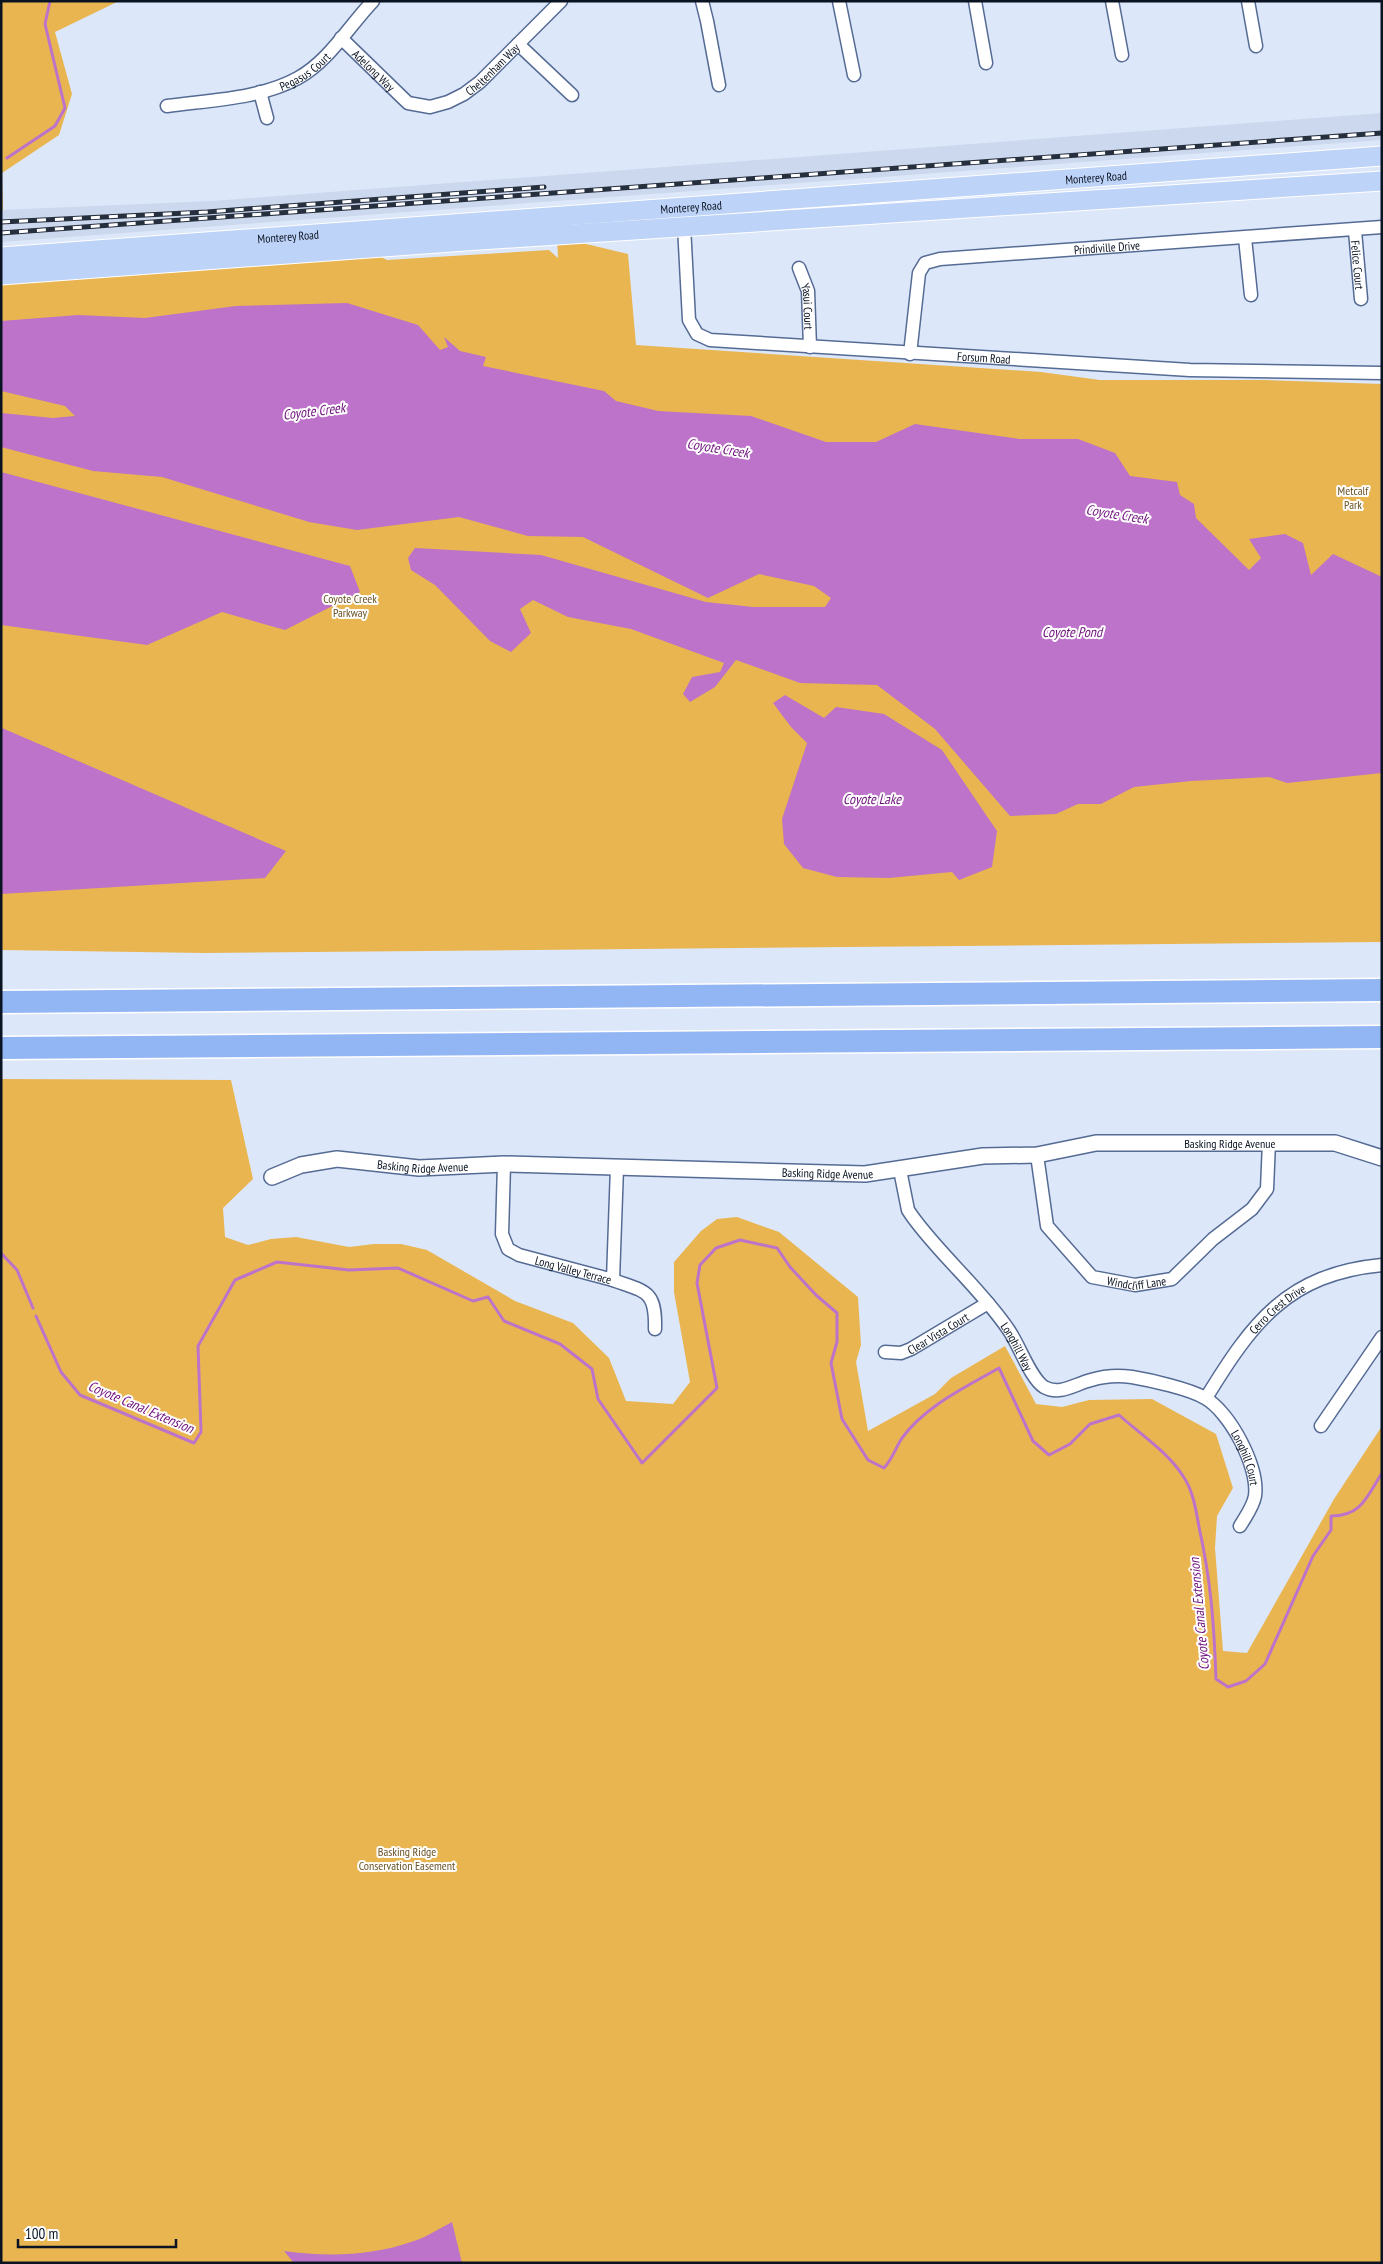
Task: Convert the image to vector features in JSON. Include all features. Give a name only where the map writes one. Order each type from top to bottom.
[{"type":"highway","points":[[1,1002],[1382,990]]},
{"type":"highway","points":[[1,1048],[1382,1037]]},
{"type":"main road","name":"Monterey Road","points":[[1,257],[1382,156]]},
{"type":"main road","name":"Monterey Road","points":[[1,275],[684,226],[1382,181]]},
{"type":"street","name":"Pegasus Court","points":[[167,106],[260,92],[299,78],[319,62],[373,1]]},
{"type":"street","name":"Cheltenham Way","points":[[408,103],[430,107],[448,102],[464,94],[518,44],[560,1]]},
{"type":"street","points":[[702,1],[719,85]]},
{"type":"street","points":[[839,1],[854,75]]},
{"type":"street","points":[[976,1],[986,63]]},
{"type":"street","points":[[1112,1],[1122,55]]},
{"type":"street","points":[[1248,1],[1256,46]]},
{"type":"street","name":"Adelong Way","points":[[341,38],[408,103]]},
{"type":"street","points":[[518,44],[572,95]]},
{"type":"street","points":[[260,92],[267,118]]},
{"type":"street","name":"Forsum Road","points":[[684,226],[690,320],[697,334],[710,340],[1190,370],[1382,373]]},
{"type":"street","name":"Prindiville Drive","points":[[910,354],[919,273],[926,263],[940,259],[1355,231],[1382,227]]},
{"type":"street","name":"Felice Court","points":[[1355,231],[1361,300]]},
{"type":"street","points":[[1244,238],[1251,295]]},
{"type":"street","name":"Yasui Court","points":[[799,268],[808,290],[810,347]]},
{"type":"street","name":"Windcliff Lane","points":[[1037,1156],[1047,1226],[1092,1277],[1135,1285],[1172,1279],[1212,1238],[1252,1209],[1267,1189],[1269,1142]]},
{"type":"street","name":"Basking Ridge Avenue","points":[[272,1177],[301,1165],[336,1159],[419,1168],[504,1164],[865,1174],[983,1156],[1037,1156],[1096,1143],[1335,1143],[1382,1158]]},
{"type":"street","name":"Long Valley Terrace","points":[[504,1164],[502,1234],[508,1249],[519,1255],[613,1280],[617,1167]]},
{"type":"street","name":"Longhill Way","points":[[900,1170],[908,1210],[988,1303],[1008,1329],[1036,1379],[1044,1386],[1061,1390],[1090,1380],[1111,1376],[1132,1377],[1206,1398]]},
{"type":"street","name":"Cerro Crest Drive","points":[[1206,1398],[1256,1324],[1279,1303],[1309,1284],[1328,1275],[1382,1265]]},
{"type":"street","points":[[613,1280],[642,1290],[651,1298],[656,1307],[655,1329]]},
{"type":"street","name":"Clear Vista Court","points":[[885,1352],[902,1353],[911,1349],[988,1303]]},
{"type":"street","points":[[1322,1426],[1382,1337]]},
{"type":"street","name":"Longhill Court","points":[[1206,1398],[1232,1426],[1250,1460],[1256,1484],[1255,1496],[1252,1506],[1240,1526]]},
{"type":"shaded area","points":[[1382,113],[1382,140],[1,242],[1,210],[212,201]]},
{"type":"green space","points":[[1,1],[119,1],[55,32],[72,94],[59,135],[2,173],[3,210],[1,210]]},
{"type":"green space","name":"Coyote Creek Parkway","points":[[557,237],[628,254],[636,345],[1041,372],[1100,380],[1265,380],[1382,384],[1382,942],[205,953],[1,950],[1,273],[365,249],[387,260],[549,250],[558,258]]},
{"type":"green space","name":"Basking Ridge Conservation Easement","points":[[1,1079],[231,1080],[253,1179],[223,1208],[225,1237],[248,1245],[271,1239],[296,1237],[349,1247],[374,1244],[401,1244],[427,1250],[515,1301],[573,1323],[609,1358],[626,1401],[673,1404],[690,1382],[674,1292],[674,1262],[701,1231],[717,1219],[737,1217],[779,1232],[858,1297],[861,1345],[856,1362],[868,1431],[935,1394],[951,1378],[1005,1346],[1036,1404],[1062,1407],[1089,1400],[1152,1399],[1216,1434],[1233,1488],[1217,1516],[1215,1548],[1223,1651],[1247,1653],[1334,1499],[1382,1426],[1382,2263],[1,2263]]},
{"type":"water","name":"Coyote Pond","points":[[347,303],[418,325],[440,350],[448,347],[444,337],[460,351],[486,357],[483,366],[604,391],[616,401],[658,411],[751,416],[826,442],[876,442],[915,424],[1020,439],[1078,439],[1115,453],[1130,476],[1177,482],[1180,495],[1194,504],[1196,518],[1249,570],[1261,558],[1249,539],[1285,534],[1303,543],[1311,575],[1333,554],[1382,577],[1382,773],[1287,783],[1269,777],[1191,781],[1134,787],[1101,804],[1078,804],[1056,814],[1010,816],[935,729],[877,685],[800,683],[736,660],[715,687],[690,702],[683,694],[692,677],[720,672],[724,663],[631,629],[568,617],[533,600],[520,609],[531,633],[511,652],[490,641],[435,585],[411,570],[408,558],[415,548],[541,555],[706,602],[753,607],[825,607],[831,598],[814,586],[759,574],[708,598],[583,537],[528,536],[459,517],[357,530],[309,522],[162,477],[93,471],[1,447],[1,413],[53,418],[75,416],[65,406],[1,391],[1,321],[78,315],[145,318],[236,306]]},
{"type":"water","points":[[1,472],[350,566],[360,592],[285,630],[222,612],[147,645],[1,625]]},
{"type":"water","name":"Coyote Lake","points":[[785,695],[824,718],[836,707],[884,714],[942,750],[997,831],[992,867],[959,880],[952,872],[889,878],[837,877],[803,868],[784,844],[782,819],[807,743],[791,727],[773,703]]},
{"type":"water","points":[[1,727],[286,851],[265,878],[1,894]]},
{"type":"water","points":[[452,2222],[462,2263],[294,2263],[284,2251],[349,2254],[382,2250],[429,2235]]},
{"type":"waterway","points":[[7,158],[55,126],[65,108],[45,24],[50,1]]},
{"type":"waterway","name":"Coyote Canal Extension","points":[[36,1316],[61,1372],[80,1395],[194,1443],[201,1432],[198,1346],[235,1280],[277,1262],[349,1270],[398,1268],[473,1301],[488,1297],[504,1321],[560,1344],[592,1369],[598,1399],[642,1463],[717,1388],[697,1283],[700,1265],[716,1248],[740,1240],[777,1248],[790,1267],[816,1295],[837,1313],[837,1342],[831,1363],[842,1419],[868,1460],[884,1468],[902,1438],[922,1416],[947,1398],[999,1368],[1033,1441],[1049,1455],[1070,1444],[1090,1424],[1119,1415],[1162,1451],[1183,1476],[1194,1500],[1209,1584],[1216,1679],[1228,1687],[1246,1681],[1265,1664],[1313,1556],[1331,1530],[1331,1516],[1350,1513],[1357,1508],[1367,1497],[1382,1473]]},
{"type":"waterway","name":"Coyote Canal Extension","points":[[1,1253],[17,1270],[33,1308]]},
{"type":"railway","points":[[1,233],[1382,133]]},
{"type":"railway","points":[[1,222],[207,212],[544,187]]},
{"type":"water label","name":"Coyote Creek","points":[[314,411]]},
{"type":"water label","name":"Coyote Creek","points":[[718,448]]},
{"type":"water label","name":"Coyote Creek","points":[[1117,514]]},
{"type":"park label","name":"Metcalf Park","points":[[1353,497]]}]
